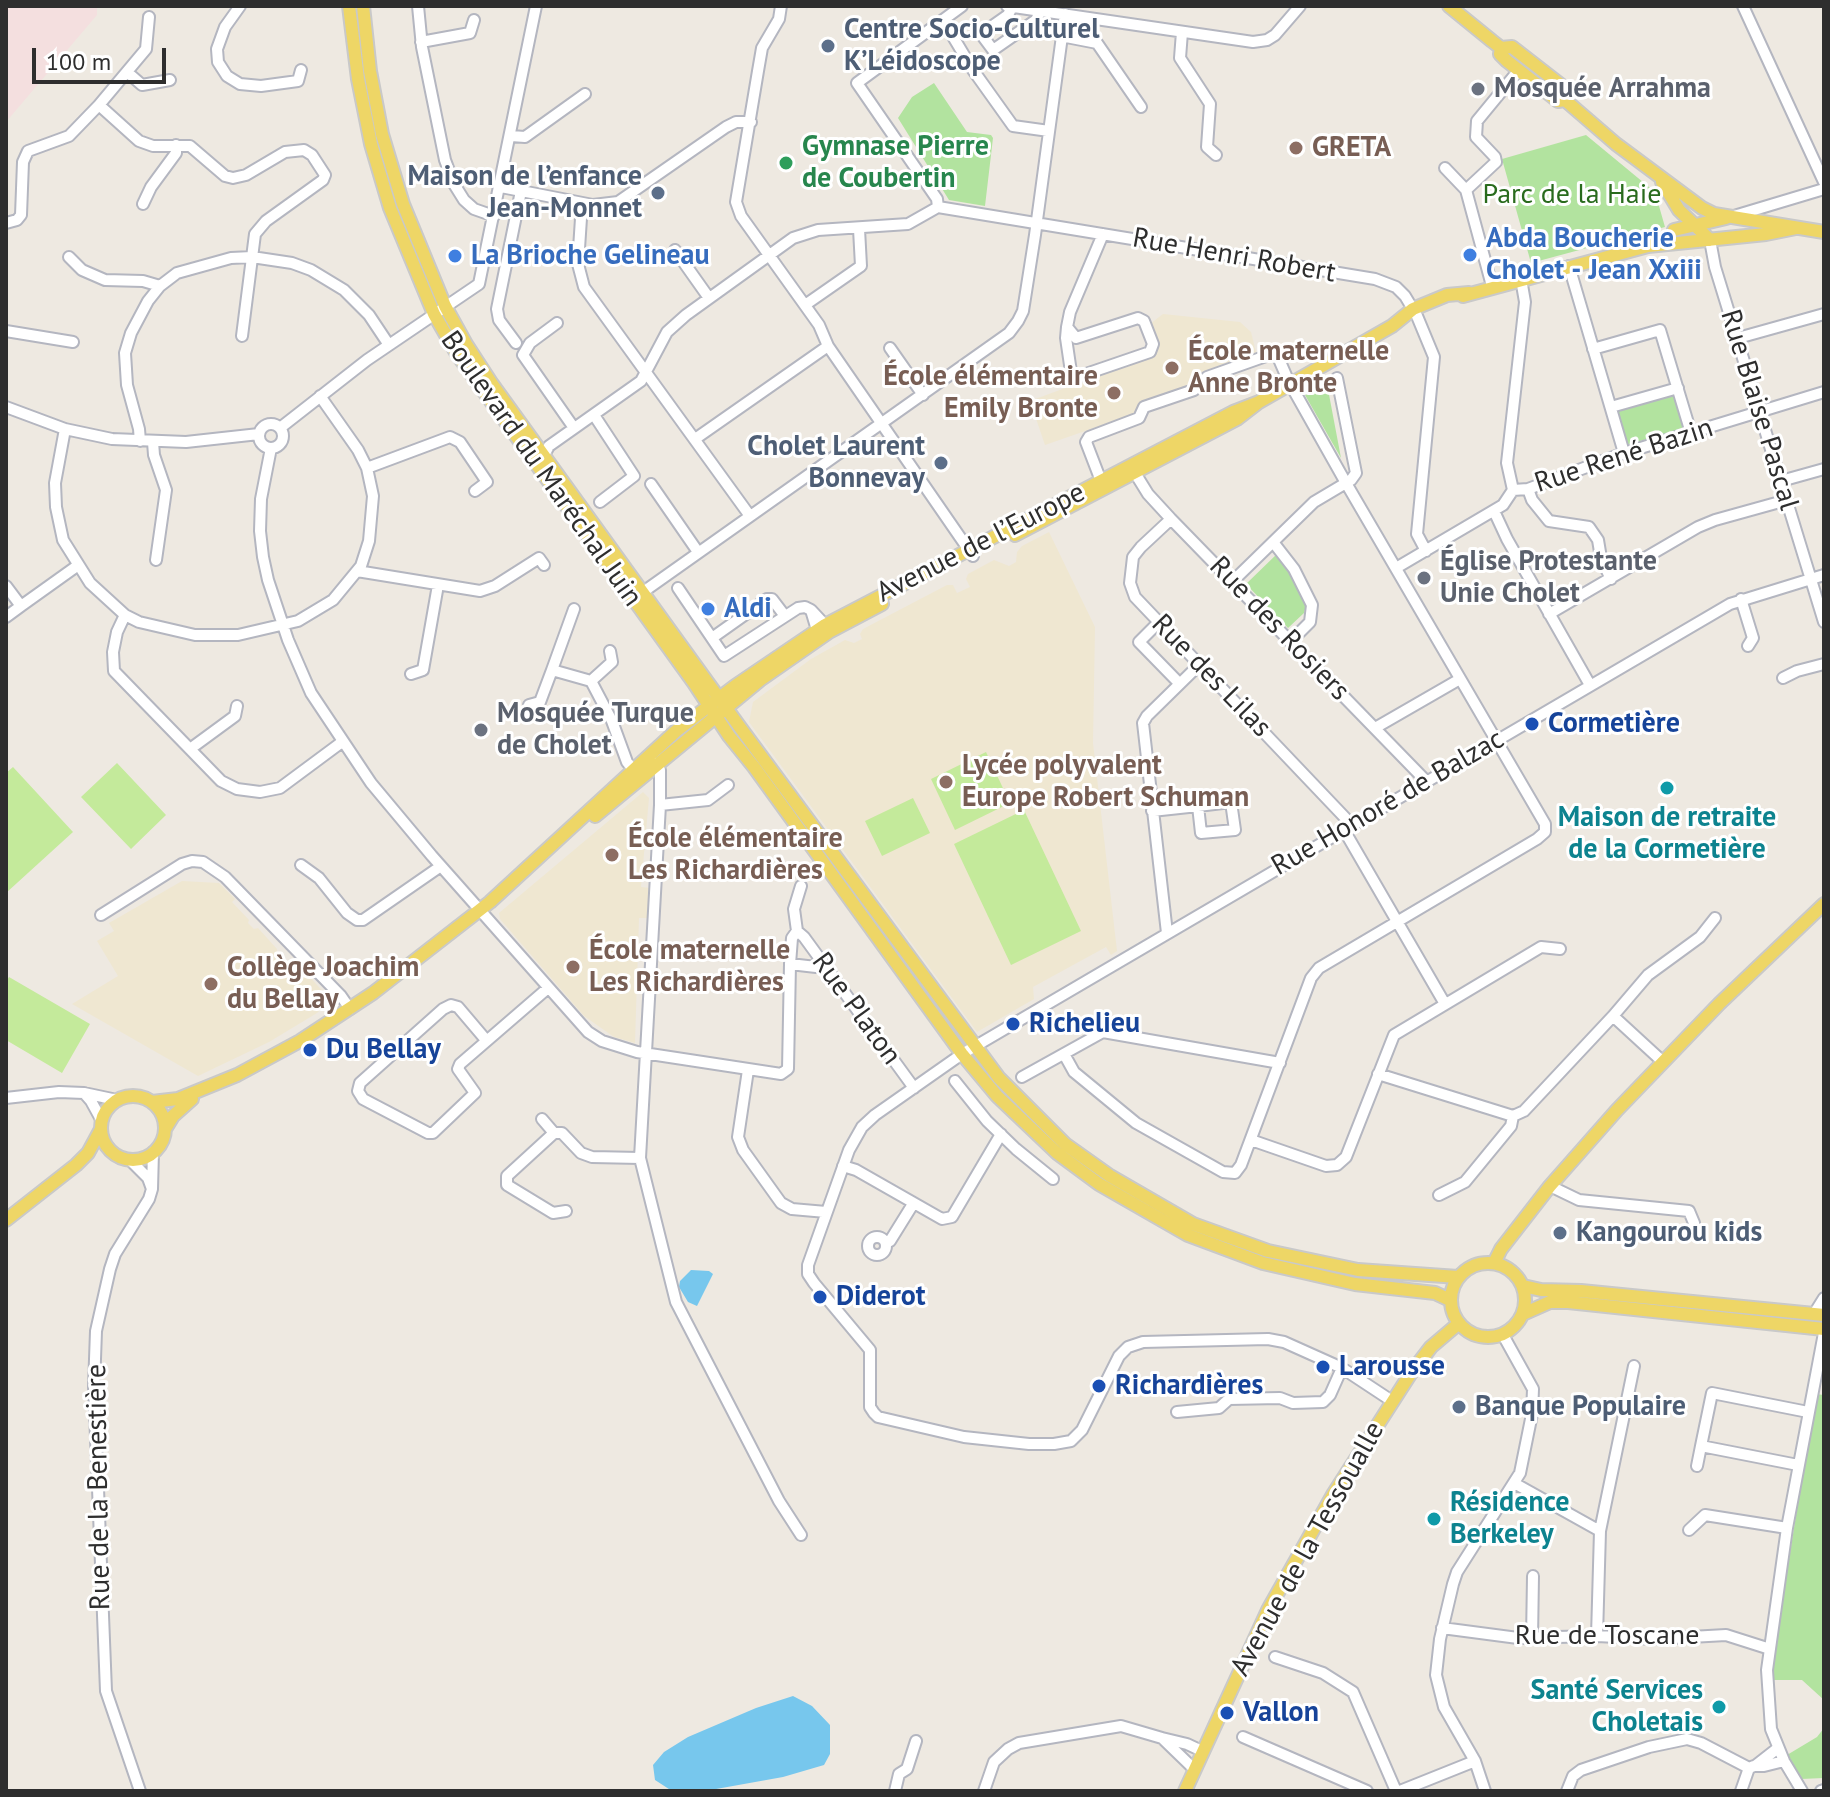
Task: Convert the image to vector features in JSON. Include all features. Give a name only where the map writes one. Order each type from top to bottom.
[{"type":"main road","name":"Boulevard du Maréchal Juin","points":[[349,6],[358,79],[371,144],[390,208],[434,314],[489,403],[719,710]]},
{"type":"main road","name":"Boulevard du Maréchal Juin","points":[[363,6],[370,71],[382,134],[403,204],[445,306],[492,384],[709,683],[719,710]]},
{"type":"main road","points":[[1449,6],[1501,48],[1512,47],[1566,89],[1565,100]]},
{"type":"main road","points":[[1501,48],[1500,54],[1519,70],[1558,101],[1565,100],[1702,208],[1733,217],[1824,232]]},
{"type":"main road","points":[[1658,176],[1679,210],[1710,240]]},
{"type":"main road","points":[[1674,230],[1679,222],[1679,210]]},
{"type":"main road","points":[[1648,246],[1674,230],[1733,217]]},
{"type":"main road","name":"Avenue de l’Europe","points":[[719,710],[848,621],[1101,481],[1291,385],[1415,312],[1492,286],[1648,246],[1796,228]]},
{"type":"main road","name":"Avenue de l’Europe","points":[[719,710],[821,628],[1135,473],[1237,419],[1259,402]]},
{"type":"main road","points":[[152,1102],[178,1099],[213,1085],[285,1050],[350,1009],[481,910],[652,762],[719,710]]},
{"type":"main road","points":[[719,710],[968,1050],[997,1096],[1057,1153],[1099,1184],[1188,1235],[1263,1263],[1355,1284],[1435,1293],[1450,1300]]},
{"type":"main road","points":[[719,710],[968,1050],[1065,1144],[1110,1176],[1193,1224],[1268,1251],[1358,1270],[1458,1277]]},
{"type":"main road","points":[[1494,1263],[1501,1249],[1550,1186],[1662,1061],[1824,904]]},
{"type":"main road","points":[[101,1125],[107,1147],[114,1153],[130,1160],[146,1157],[159,1146],[165,1129],[183,1105],[213,1085]]},
{"type":"main road","points":[[6,1220],[88,1153],[110,1105],[117,1100],[135,1096],[152,1102],[159,1109],[165,1129]]},
{"type":"main road","points":[[76,1165],[91,1157],[114,1153]]},
{"type":"main road","points":[[1494,1263],[1506,1267],[1523,1286],[1523,1314],[1515,1326],[1503,1335],[1479,1337],[1458,1324],[1452,1313],[1452,1288],[1458,1277],[1474,1265],[1494,1263]]},
{"type":"main road","points":[[1523,1286],[1819,1314]]},
{"type":"main road","points":[[1523,1314],[1550,1302],[1568,1302],[1824,1331]]},
{"type":"main road","name":"Avenue de la Tessoualle","points":[[1185,1791],[1268,1610],[1334,1493],[1392,1401],[1431,1347],[1458,1324]]},
{"type":"street","points":[[240,6],[225,27],[217,49],[218,62],[227,76],[240,84],[261,86],[298,81],[301,70]]},
{"type":"street","points":[[418,6],[421,42],[445,160],[464,200],[474,209],[494,216]]},
{"type":"street","points":[[280,428],[389,345],[479,284],[536,6]]},
{"type":"street","points":[[781,6],[774,30],[762,48],[736,202],[741,216],[819,325],[828,346],[972,553]]},
{"type":"street","points":[[544,455],[546,449],[641,381],[667,332],[709,298],[803,233],[908,224],[938,207],[937,199],[857,83],[962,6]]},
{"type":"street","points":[[1041,10],[1036,20],[993,50],[981,34],[1008,15],[1009,6],[1041,10],[1253,42],[1267,40],[1281,30],[1296,10],[1283,6]]},
{"type":"street","points":[[1743,6],[1824,182]]},
{"type":"street","points":[[643,592],[1009,333],[1018,321],[1023,311],[1037,223],[1065,14]]},
{"type":"street","points":[[6,223],[17,220],[21,215],[24,156],[34,148],[69,136],[99,105],[146,49],[149,17]]},
{"type":"street","points":[[421,42],[470,33],[474,20]]},
{"type":"street","points":[[943,20],[973,70],[1013,126],[1049,131]]},
{"type":"street","points":[[1182,32],[1180,58],[1210,104],[1207,147],[1216,155]]},
{"type":"street","points":[[1061,36],[1097,43],[1141,107]]},
{"type":"street","points":[[1466,190],[1496,162],[1476,137],[1477,121],[1519,70]]},
{"type":"street","points":[[127,72],[142,85],[170,80]]},
{"type":"street","points":[[511,136],[525,137],[585,94]]},
{"type":"street","points":[[99,105],[139,141],[153,146],[190,146],[225,176],[246,175],[285,152],[297,149],[312,155],[325,175],[323,180],[259,227],[255,234],[242,336]]},
{"type":"street","points":[[501,187],[593,205],[618,202],[726,127],[736,122],[751,122]]},
{"type":"street","points":[[143,204],[151,187],[176,153],[176,145]]},
{"type":"street","points":[[1445,168],[1466,190],[1492,286]]},
{"type":"street","points":[[1733,217],[1824,189]]},
{"type":"street","points":[[516,343],[497,315],[521,191]]},
{"type":"street","points":[[582,203],[578,264],[584,287],[750,516]]},
{"type":"street","name":"Rue Henri Robert","points":[[938,207],[1375,279],[1396,287],[1415,312]]},
{"type":"street","points":[[805,305],[861,266],[859,229]]},
{"type":"street","points":[[1067,327],[1076,338],[1138,318],[1144,321],[1153,344],[1150,352],[1077,377],[1071,372],[1067,327],[1075,298],[1103,234]]},
{"type":"street","name":"Rue Blaise Pascal","points":[[1710,240],[1714,262],[1824,622]]},
{"type":"street","points":[[675,250],[709,298]]},
{"type":"street","points":[[69,257],[82,270],[105,280],[143,281],[160,286]]},
{"type":"street","points":[[140,441],[127,385],[125,353],[137,318],[160,286],[177,273],[195,266],[252,257],[292,263],[328,279],[360,305],[389,345]]},
{"type":"street","points":[[1569,266],[1624,453]]},
{"type":"street","points":[[483,269],[505,273]]},
{"type":"street","points":[[1513,490],[1507,463],[1525,302],[1521,279]]},
{"type":"street","points":[[1415,312],[1434,357],[1417,534],[1426,551]]},
{"type":"street","points":[[1738,338],[1824,314]]},
{"type":"street","points":[[557,323],[530,343],[523,355],[574,428]]},
{"type":"street","points":[[1593,349],[1660,330],[1691,433]]},
{"type":"street","points":[[6,331],[73,342]]},
{"type":"street","points":[[695,439],[828,346]]},
{"type":"street","points":[[890,348],[923,395]]},
{"type":"street","points":[[1064,1054],[1074,1072],[1136,1123],[1223,1172],[1235,1173],[1251,1140],[1311,978],[1319,968],[1545,832],[1542,815],[1346,483],[1278,357],[1269,355],[1207,377],[1194,390],[1144,407],[1139,418],[1089,437],[1086,442],[1101,481]]},
{"type":"street","points":[[1233,581],[1314,502],[1346,483],[1356,473],[1337,378]]},
{"type":"street","points":[[1611,407],[1678,388]]},
{"type":"street","name":"Rue René Bazin","points":[[1396,568],[1494,511],[1503,505],[1513,490],[1534,487],[1624,453],[1824,392]]},
{"type":"street","points":[[65,429],[55,483],[56,507],[63,540],[90,583],[125,615],[139,622],[213,636],[238,635],[298,621],[333,600],[357,571],[369,541],[373,496],[367,468],[320,396]]},
{"type":"street","points":[[6,407],[65,429],[112,439],[199,441],[259,434]]},
{"type":"street","points":[[594,415],[634,476],[600,502]]},
{"type":"street","points":[[271,448],[262,443],[259,434],[263,427],[270,424],[280,428],[283,435],[281,442],[271,448],[261,499],[260,531],[268,580],[311,693],[371,783],[588,1032],[625,1049],[646,1054],[781,1074],[788,1069],[790,964],[792,938],[797,931],[794,909],[801,886]]},
{"type":"street","points":[[367,468],[450,437],[460,442],[487,482],[475,491]]},
{"type":"street","points":[[153,442],[154,455],[166,490],[156,560]]},
{"type":"street","points":[[1781,481],[1824,469]]},
{"type":"street","name":"Rue des Rosiers","points":[[1135,473],[1148,494],[1171,519],[1426,781]]},
{"type":"street","points":[[651,484],[698,552]]},
{"type":"street","points":[[1534,487],[1532,500],[1549,521],[1589,527],[1598,540],[1601,558],[1611,579]]},
{"type":"street","points":[[1549,614],[1698,527],[1787,500]]},
{"type":"street","points":[[1494,511],[1590,685]]},
{"type":"street","name":"Rue des Lilas","points":[[1171,519],[1133,557],[1130,583],[1135,597],[1348,827],[1445,1004]]},
{"type":"street","points":[[1273,542],[1294,569],[1312,605],[1310,622],[1291,641]]},
{"type":"street","points":[[357,571],[488,591],[539,558],[544,565]]},
{"type":"street","points":[[6,617],[77,566]]},
{"type":"street","name":"Rue Honoré de Balzac","points":[[1342,1368],[1284,1342],[1268,1339],[1143,1342],[1128,1347],[1119,1356],[1082,1430],[1071,1441],[1029,1444],[975,1438],[878,1417],[870,1407],[870,1350],[808,1274],[808,1265],[843,1166],[862,1127],[968,1050],[1741,599],[1824,575]]},
{"type":"street","points":[[411,674],[423,670],[438,585]]},
{"type":"street","points":[[6,586],[21,606]]},
{"type":"street","points":[[678,588],[724,656],[798,608],[805,607],[811,610],[821,628],[826,628],[813,638],[810,645]]},
{"type":"street","points":[[712,638],[767,599],[772,599],[785,616]]},
{"type":"street","points":[[1741,599],[1753,638],[1748,646]]},
{"type":"street","points":[[529,705],[540,702],[574,609]]},
{"type":"street","points":[[125,615],[113,652],[114,671],[221,781],[237,789],[260,792],[280,788],[342,742]]},
{"type":"street","points":[[1159,622],[1139,642],[1179,683]]},
{"type":"street","points":[[591,681],[612,662],[610,651]]},
{"type":"street","points":[[1783,678],[1824,664]]},
{"type":"street","points":[[1167,933],[1143,723],[1199,665]]},
{"type":"street","points":[[552,670],[591,681],[612,721],[627,762],[637,775]]},
{"type":"street","points":[[1375,728],[1460,679]]},
{"type":"street","points":[[190,749],[235,716],[237,706]]},
{"type":"street","points":[[652,762],[660,770],[660,805],[640,1158],[676,1302],[779,1501],[801,1535]]},
{"type":"street","points":[[660,805],[708,800],[728,785]]},
{"type":"street","points":[[1152,811],[1198,806]]},
{"type":"street","points":[[101,915],[182,864],[203,862],[225,877],[341,996],[350,1009]]},
{"type":"street","points":[[301,865],[313,871],[347,913],[357,920],[363,920],[441,866]]},
{"type":"street","points":[[1378,1074],[1513,1116],[1524,1111],[1648,975],[1700,937],[1715,918]]},
{"type":"street","name":"Rue Platon","points":[[797,931],[914,1088]]},
{"type":"street","points":[[1251,1140],[1326,1166],[1337,1165],[1346,1157],[1394,1035],[1541,947],[1560,949]]},
{"type":"street","points":[[790,964],[816,967],[824,964]]},
{"type":"street","points":[[486,1040],[458,1007],[451,1005],[360,1083],[358,1091],[363,1099],[433,1133],[475,1093],[458,1069],[460,1064],[548,988]]},
{"type":"street","points":[[1613,1016],[1662,1061]]},
{"type":"street","points":[[1022,1077],[1103,1032],[1280,1063]]},
{"type":"street","points":[[748,1070],[738,1137],[743,1150],[781,1203],[792,1209],[826,1212]]},
{"type":"street","points":[[955,1081],[1001,1134],[1053,1179]]},
{"type":"street","points":[[6,1098],[59,1092],[84,1093],[117,1100]]},
{"type":"street","points":[[84,1093],[91,1101],[101,1125]]},
{"type":"street","points":[[1439,1195],[1465,1182],[1511,1126],[1513,1116]]},
{"type":"street","points":[[542,1119],[554,1133]]},
{"type":"street","points":[[566,1211],[553,1213],[507,1185],[507,1176],[554,1133],[562,1133],[581,1153],[592,1157],[640,1158]]},
{"type":"street","points":[[843,1166],[856,1170],[942,1219],[952,1217],[1001,1134]]},
{"type":"street","name":"Rue de la Benestière","points":[[140,1791],[106,1691],[94,1387],[96,1331],[110,1269],[115,1254],[149,1199],[153,1152]]},
{"type":"street","points":[[130,1160],[148,1178],[152,1189]]},
{"type":"street","points":[[1550,1186],[1579,1200],[1689,1211],[1694,1223]]},
{"type":"street","points":[[886,1243],[913,1204]]},
{"type":"street","points":[[1819,1314],[1824,1298]]},
{"type":"street","points":[[1802,1791],[1778,1748],[1769,1715],[1767,1670],[1787,1528],[1824,1331]]},
{"type":"street","points":[[1485,1791],[1475,1761],[1451,1721],[1436,1675],[1442,1628],[1457,1572],[1520,1473],[1534,1397],[1503,1335]]},
{"type":"street","points":[[1597,1636],[1600,1531],[1634,1366]]},
{"type":"street","points":[[1177,1412],[1219,1408],[1229,1399],[1280,1398],[1293,1403],[1323,1402],[1330,1395],[1342,1368],[1392,1401]]},
{"type":"street","points":[[1697,1466],[1712,1393],[1808,1412]]},
{"type":"street","points":[[1701,1446],[1798,1465]]},
{"type":"street","points":[[1514,1483],[1600,1531]]},
{"type":"street","points":[[1689,1530],[1705,1515],[1787,1528]]},
{"type":"street","points":[[1532,1639],[1533,1576]]},
{"type":"street","name":"Rue de Toscane","points":[[1442,1628],[1532,1639],[1597,1636],[1655,1639],[1726,1635],[1770,1649]]},
{"type":"street","points":[[1275,1657],[1323,1673],[1353,1692],[1398,1791],[1475,1761]]},
{"type":"street","points":[[984,1791],[994,1762],[1019,1743],[1121,1726],[1202,1751]]},
{"type":"street","points":[[1243,1737],[1367,1791]]},
{"type":"street","points":[[1162,1738],[1194,1769]]},
{"type":"street","points":[[1567,1791],[1573,1776],[1581,1770],[1649,1747],[1687,1739],[1752,1767],[1784,1761]]},
{"type":"street","points":[[895,1791],[899,1774],[907,1769],[916,1741]]},
{"type":"street","points":[[1741,1791],[1752,1767],[1778,1748]]},
{"type":"shaded area","points":[[6,6],[97,6],[97,15],[6,122]]},
{"type":"shaded area","points":[[1163,314],[1240,322],[1251,332],[1256,352],[1199,373],[1191,384],[1141,402],[1134,414],[1045,445],[1030,401],[1149,357],[1150,324]]},
{"type":"shaded area","name":"Lycée polyvalent Europe Robert Schuman","points":[[1049,532],[1095,627],[1093,743],[1117,951],[1111,955],[1106,947],[1033,987],[1034,999],[977,1032],[749,722],[753,702],[811,659],[845,640],[854,643],[862,639],[860,634],[863,629],[947,585],[953,585],[957,593],[970,587],[966,579],[968,574],[994,560],[1009,566],[1016,562],[1017,552],[1022,546]]},
{"type":"shaded area","points":[[643,792],[649,798],[641,887],[650,888],[648,918],[639,918],[635,1043],[614,1037],[584,1016],[500,919],[499,913]]},
{"type":"shaded area","name":"Collège Joachim du Bellay","points":[[182,881],[219,883],[235,899],[232,902],[249,920],[248,923],[254,929],[258,928],[288,965],[294,966],[305,977],[308,975],[327,996],[328,1003],[269,1042],[198,1076],[72,1004],[118,976],[97,941],[114,931],[109,923]]},
{"type":"green space","points":[[934,83],[967,132],[991,135],[993,138],[985,206],[949,200],[898,118],[912,97]]},
{"type":"green space","name":"Parc de la Haie","points":[[1586,135],[1655,192],[1665,227],[1531,263],[1502,159]]},
{"type":"green space","points":[[1327,384],[1341,458],[1305,395]]},
{"type":"green space","points":[[1674,392],[1685,428],[1626,445],[1616,410]]},
{"type":"green space","points":[[1278,553],[1307,603],[1304,613],[1288,628],[1246,584]]},
{"type":"green space","points":[[986,752],[1010,803],[955,830],[931,779]]},
{"type":"green space","points":[[117,763],[166,815],[131,849],[81,797]]},
{"type":"green space","points":[[13,767],[73,832],[6,893],[6,773]]},
{"type":"green space","points":[[913,798],[930,833],[882,856],[865,821]]},
{"type":"green space","points":[[1024,810],[1081,931],[1011,965],[954,844]]},
{"type":"green space","points":[[9,977],[90,1024],[62,1073],[6,1040],[6,982]]},
{"type":"green space","points":[[1815,1394],[1824,1395],[1824,1700],[1802,1680],[1772,1680]]},
{"type":"green space","points":[[1824,1728],[1824,1778],[1801,1779],[1787,1755],[1817,1737]]},
{"type":"water","points":[[691,1270],[713,1274],[697,1306],[688,1302],[679,1287],[680,1281]]},
{"type":"water","points":[[793,1696],[812,1706],[830,1725],[830,1754],[824,1765],[783,1777],[705,1791],[672,1791],[655,1780],[653,1765],[664,1752],[688,1737]]},
{"type":"place","name":"Centre Socio-Culturel K’Léidoscope","points":[[828,46]]},
{"type":"place","name":"Mosquée Arrahma","points":[[1478,89]]},
{"type":"place","name":"GRETA","points":[[1296,148]]},
{"type":"place","name":"Gymnase Pierre de Coubertin","points":[[786,163]]},
{"type":"place","name":"Maison de l’enfance Jean-Monnet","points":[[658,193]]},
{"type":"place","name":"Abda Boucherie Cholet - Jean Xxiii","points":[[1470,255]]},
{"type":"place","name":"La Brioche Gelineau","points":[[455,256]]},
{"type":"place","name":"École maternelle Anne Bronte","points":[[1172,368]]},
{"type":"place","name":"École élémentaire Emily Bronte","points":[[1114,393]]},
{"type":"place","name":"Cholet Laurent Bonnevay","points":[[941,463]]},
{"type":"place","name":"Église Protestante Unie Cholet","points":[[1424,578]]},
{"type":"place","name":"Aldi","points":[[708,609]]},
{"type":"place","name":"Cormetière","points":[[1532,724]]},
{"type":"place","name":"Mosquée Turque de Cholet","points":[[481,730]]},
{"type":"place","name":"Lycée polyvalent Europe Robert Schuman","points":[[946,782]]},
{"type":"place","name":"Maison de retraite de la Cormetière","points":[[1667,788]]},
{"type":"place","name":"École élémentaire Les Richardières","points":[[612,855]]},
{"type":"place","name":"École maternelle Les Richardières","points":[[573,967]]},
{"type":"place","name":"Collège Joachim du Bellay","points":[[211,984]]},
{"type":"place","name":"Richelieu","points":[[1013,1024]]},
{"type":"place","name":"Du Bellay","points":[[310,1050]]},
{"type":"place","name":"Kangourou kids","points":[[1560,1233]]},
{"type":"place","name":"Diderot","points":[[820,1297]]},
{"type":"place","name":"Larousse","points":[[1323,1367]]},
{"type":"place","name":"Richardières","points":[[1099,1386]]},
{"type":"place","name":"Banque Populaire","points":[[1459,1407]]},
{"type":"place","name":"Résidence Berkeley","points":[[1434,1519]]},
{"type":"place","name":"Santé Services Choletais","points":[[1719,1707]]},
{"type":"place","name":"Vallon","points":[[1227,1713]]}]
